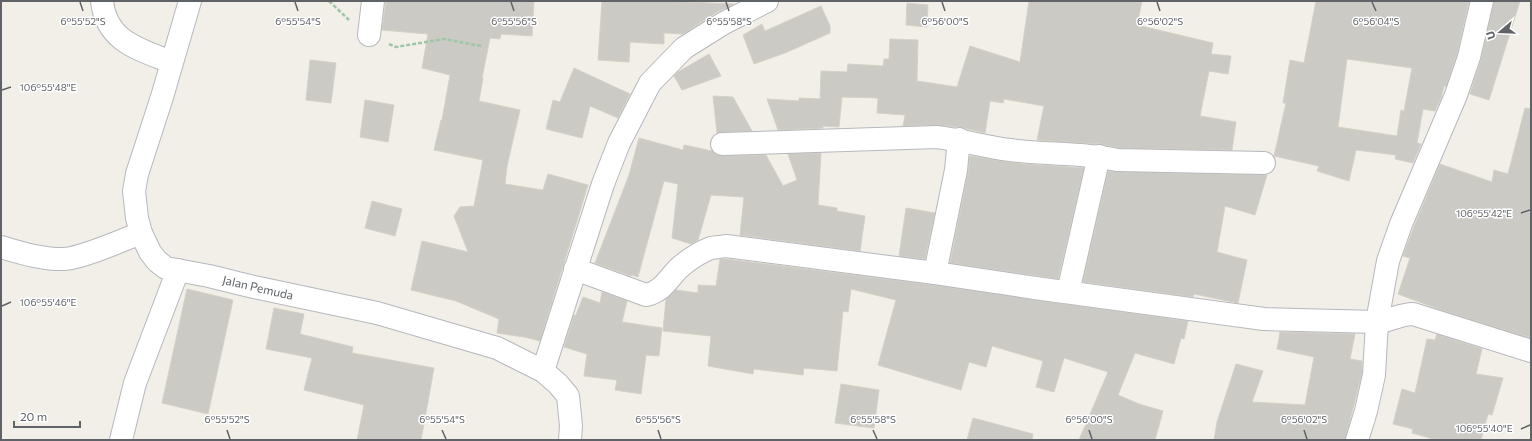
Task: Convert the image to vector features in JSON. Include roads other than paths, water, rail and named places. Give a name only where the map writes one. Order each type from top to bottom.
[{"type":"street","points":[[102,1],[103,12],[107,23],[127,43],[171,62]]},
{"type":"street","name":"Jalan Pemuda","points":[[190,1],[162,97],[137,174],[134,191],[137,218],[141,233],[150,252],[157,261],[166,268],[384,315],[497,348],[542,371],[558,384],[568,396],[572,426],[570,440]]},
{"type":"street","points":[[368,36],[374,1]]},
{"type":"street","points":[[542,371],[603,184],[619,143],[650,83],[684,48],[724,23],[767,1]]},
{"type":"street","points":[[1357,440],[1366,411],[1374,375],[1377,322],[1388,261],[1401,224],[1456,95],[1469,57],[1482,1]]},
{"type":"street","points":[[722,144],[937,137],[959,139],[1010,150],[1099,156],[1117,160],[1264,163]]},
{"type":"street","points":[[935,273],[956,170],[959,139]]},
{"type":"street","points":[[1068,292],[1099,156]]},
{"type":"street","points":[[1,248],[43,258],[65,259],[84,254],[141,233]]},
{"type":"street","points":[[575,269],[646,294],[654,293],[667,283],[678,269],[694,257],[710,248],[726,246],[935,273],[1264,319],[1377,322],[1405,314],[1413,314],[1531,351]]},
{"type":"street","points":[[121,440],[135,383],[178,270]]}]
